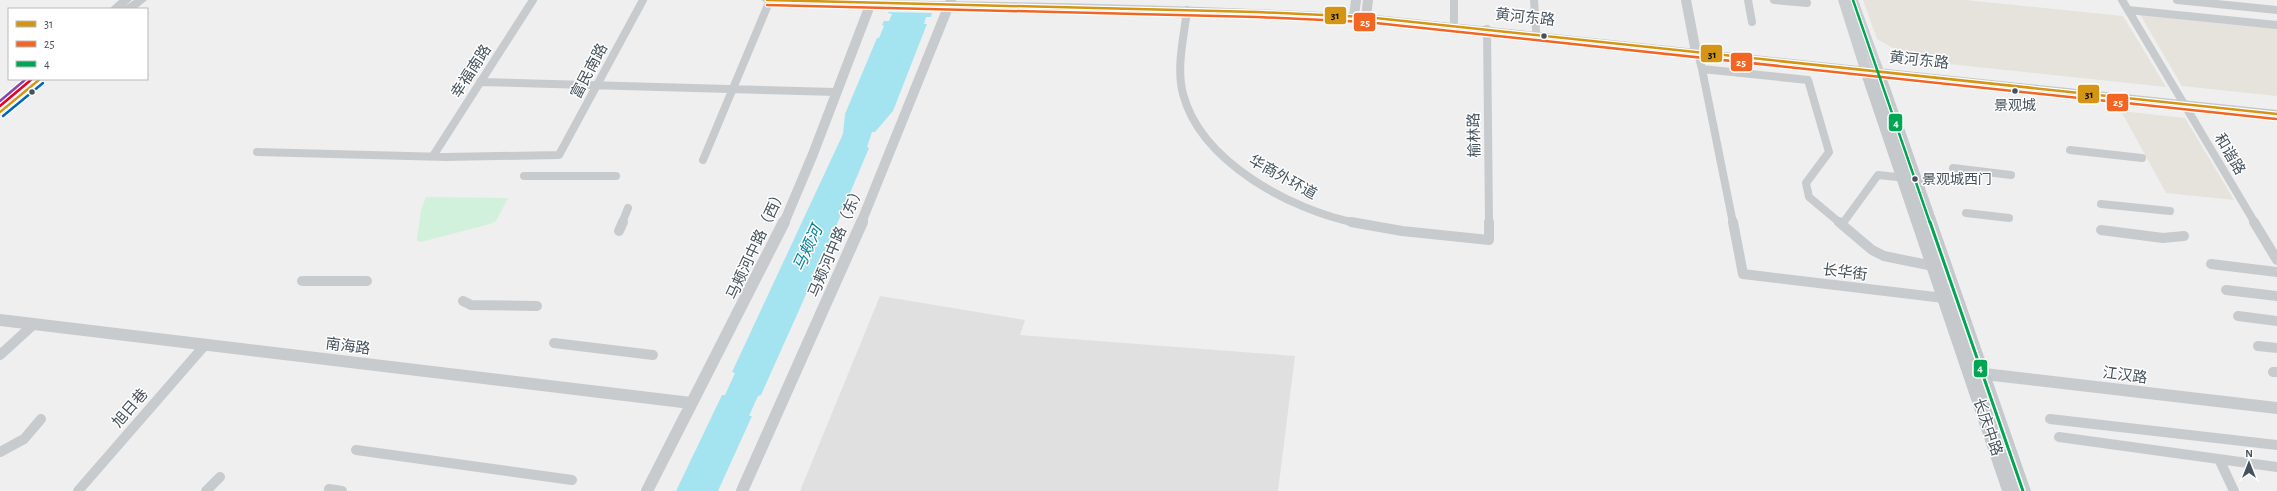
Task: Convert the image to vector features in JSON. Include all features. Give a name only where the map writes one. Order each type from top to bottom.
[{"type":"main road","points":[[116,8],[126,0]]},
{"type":"main road","points":[[130,8],[141,0]]},
{"type":"main road","name":"黄河东路","points":[[767,0],[872,1],[888,3],[934,4],[950,2],[1354,14]]},
{"type":"main road","name":"黄河东路","points":[[1000,0],[1354,14],[1454,21],[1536,30],[1697,52],[1871,68]]},
{"type":"main road","name":"长庆中路","points":[[1843,0],[1871,68],[1909,178],[1984,374],[2023,491]]},
{"type":"main road","name":"长庆中路","points":[[1853,0],[1871,68]]},
{"type":"main road","name":"黄河东路","points":[[1366,15],[1487,29],[1871,68],[2182,102],[2277,114]]},
{"type":"main road","points":[[0,101],[25,80]]},
{"type":"main road","points":[[0,112],[39,80]]},
{"type":"main road","name":"黄河东路","points":[[2182,102],[2277,110]]},
{"type":"main road","name":"长庆中路","points":[[1909,178],[1933,266],[2010,491]]},
{"type":"street","name":"幸福南路","points":[[433,156],[533,0]]},
{"type":"street","name":"富民南路","points":[[433,156],[528,157],[559,155],[643,0]]},
{"type":"street","points":[[703,160],[770,0]]},
{"type":"street","points":[[1354,14],[1356,0]]},
{"type":"street","points":[[1366,15],[1368,0]]},
{"type":"street","points":[[1454,0],[1454,21]]},
{"type":"street","points":[[1534,0],[1536,30]]},
{"type":"street","points":[[1686,0],[1702,69],[1808,80],[1829,152],[1806,183],[1809,197],[1843,223],[1872,250],[1884,256],[1933,266]]},
{"type":"street","points":[[1748,0],[1752,22]]},
{"type":"street","points":[[1774,0],[1807,3]]},
{"type":"street","name":"和谐路","points":[[2122,0],[2277,260]]},
{"type":"street","points":[[2177,0],[2277,10],[2270,0]]},
{"type":"street","name":"马颊河中路（西）","points":[[647,491],[691,403],[745,304],[791,206],[820,140],[836,92],[872,1]]},
{"type":"street","name":"马颊河中路（东）","points":[[742,491],[866,212],[950,2]]},
{"type":"street","name":"华商外环道","points":[[1187,10],[1181,62],[1181,78],[1185,99],[1196,124],[1206,139],[1240,171],[1286,198],[1316,211],[1351,222],[1387,228],[1489,240]]},
{"type":"street","points":[[2128,10],[2277,25]]},
{"type":"street","name":"榆林路","points":[[1487,29],[1489,240]]},
{"type":"street","name":"长华街","points":[[1702,69],[1743,274],[1944,298]]},
{"type":"street","points":[[480,82],[836,92]]},
{"type":"street","points":[[2070,150],[2142,158]]},
{"type":"street","points":[[257,152],[433,156]]},
{"type":"street","points":[[1952,168],[2011,175]]},
{"type":"street","points":[[1843,223],[1878,175],[1909,178]]},
{"type":"street","points":[[524,176],[616,176]]},
{"type":"street","points":[[2101,204],[2170,211]]},
{"type":"street","points":[[619,231],[628,208]]},
{"type":"street","points":[[1966,213],[2009,218]]},
{"type":"street","points":[[2101,230],[2163,238],[2184,236]]},
{"type":"street","points":[[2211,264],[2277,272]]},
{"type":"street","points":[[302,281],[366,281]]},
{"type":"street","points":[[2226,290],[2277,296]]},
{"type":"street","points":[[462,301],[471,305],[537,306]]},
{"type":"street","points":[[2238,316],[2277,321]]},
{"type":"street","name":"南海路","points":[[2,321],[691,403]]},
{"type":"street","points":[[0,355],[34,324]]},
{"type":"street","points":[[554,343],[653,355]]},
{"type":"street","name":"旭日巷","points":[[78,491],[205,345]]},
{"type":"street","points":[[2258,346],[2277,348]]},
{"type":"street","name":"江汉路","points":[[1970,372],[2277,408]]},
{"type":"street","points":[[0,452],[24,439],[41,418]]},
{"type":"street","points":[[2050,418],[2277,445]]},
{"type":"street","points":[[2059,438],[2277,467]]},
{"type":"street","points":[[356,450],[572,480]]},
{"type":"street","points":[[2219,459],[2234,491]]},
{"type":"street","points":[[206,491],[220,477]]},
{"type":"street","points":[[329,489],[342,491]]},
{"type":"shaded area","points":[[1863,0],[1966,0],[2123,16],[2166,87],[1930,62],[1910,58],[1877,39]]},
{"type":"shaded area","points":[[2138,11],[2277,24],[2277,96],[2182,86]]},
{"type":"shaded area","points":[[2121,111],[2185,118],[2234,200],[2166,193]]},
{"type":"shaded area","points":[[880,296],[1025,320],[1020,335],[1295,356],[1278,491],[800,491]]},
{"type":"green space","points":[[426,197],[508,198],[496,221],[490,224],[421,242],[417,241],[417,238],[421,210]]},
{"type":"water","name":"马颊河","points":[[892,0],[935,0],[931,17],[926,17],[924,24],[927,24],[893,111],[875,132],[872,132],[867,147],[869,148],[826,250],[761,395],[758,396],[749,416],[752,416],[718,491],[676,491],[722,395],[725,395],[735,373],[732,372],[843,134],[845,114],[877,38],[879,38],[884,26],[882,25],[884,21],[889,21],[892,14],[888,13]]},
{"type":"pier","points":[[890,0],[937,0],[934,13],[886,12]]},
{"type":"transit line","name":"31","points":[[767,0],[1257,12],[1366,17],[2277,114]]},
{"type":"transit line","name":"4","points":[[1853,0],[2023,491]]},
{"type":"transit line","name":"25","points":[[767,5],[1257,17],[1366,22],[2276,119]]},
{"type":"transit line","points":[[0,101],[25,80]]},
{"type":"transit line","points":[[0,106],[31,80]]},
{"type":"transit line","name":"31","points":[[0,112],[39,80]]},
{"type":"transit line","points":[[3,116],[43,83]]},
{"type":"place","name":"景观城","points":[[2015,91]]},
{"type":"place","name":"景观城西门","points":[[1915,179]]}]
